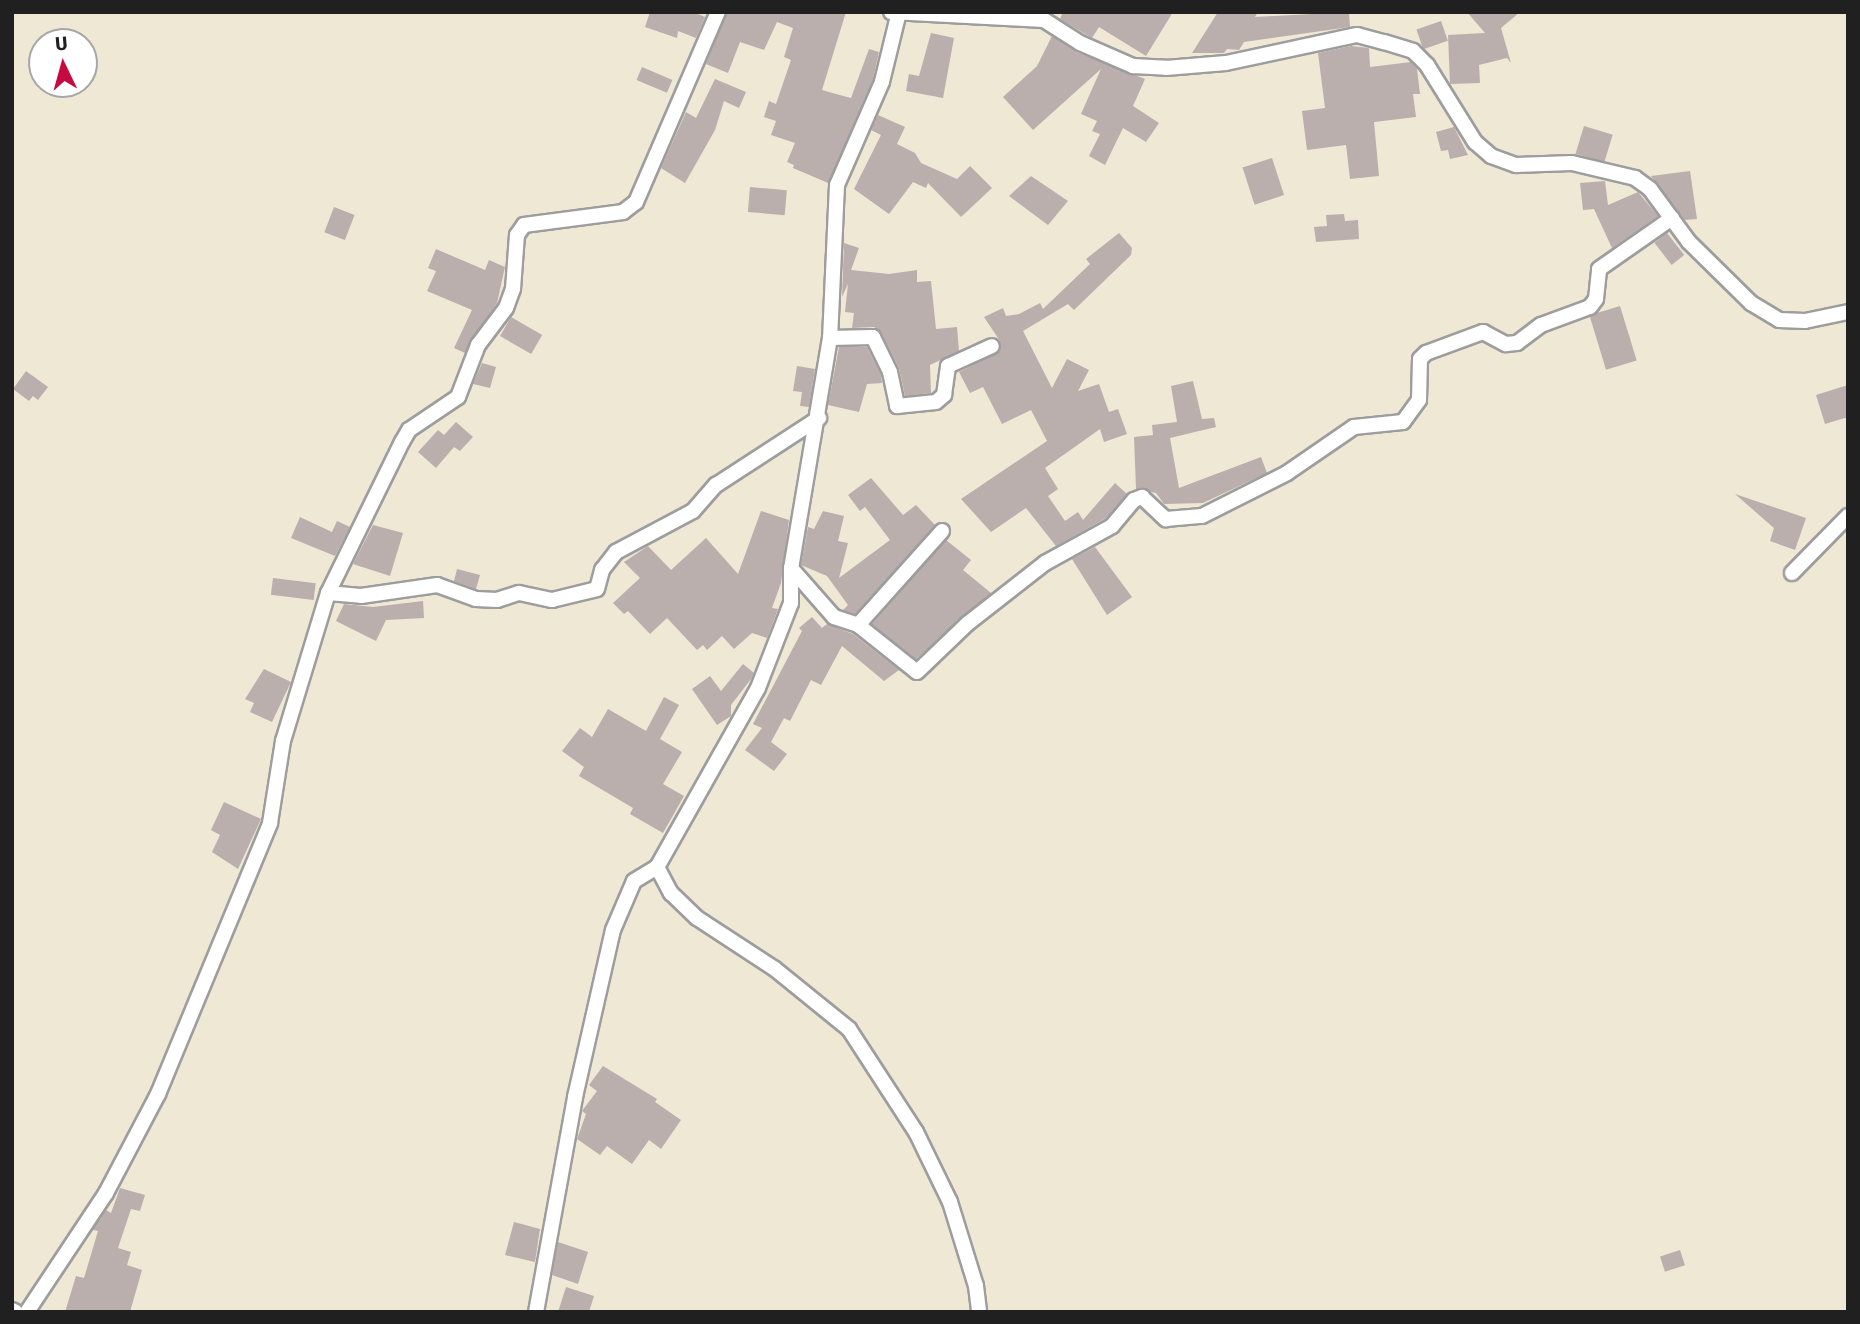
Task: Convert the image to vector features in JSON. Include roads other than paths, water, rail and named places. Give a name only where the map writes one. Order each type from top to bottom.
[{"type":"street","points":[[27,1312],[106,1193],[174,1055],[270,823],[283,741],[328,593],[409,430],[458,397],[478,345],[506,308],[513,289],[517,235],[524,225],[624,212],[636,202],[718,12]]},
{"type":"street","points":[[536,1312],[575,1097],[613,930],[634,881],[657,867],[778,643],[791,603],[791,568],[819,418],[830,338],[837,185],[882,82],[896,13],[953,13],[1044,20],[1080,43],[1133,66],[1166,68],[1226,63],[1357,35],[1413,51],[1439,81],[1475,142],[1491,156],[1516,165],[1572,163],[1620,171],[1650,189],[1717,271],[1751,303],[1779,320],[1805,321],[1848,312]]},
{"type":"street","points":[[791,568],[834,617],[858,625],[905,666],[917,672],[925,668],[967,624],[1045,563],[1112,526],[1134,500],[1142,497],[1166,519],[1202,516],[1287,473],[1354,427],[1403,422],[1419,400],[1420,359],[1426,353],[1483,332],[1506,344],[1517,343],[1541,325],[1590,307],[1597,299],[1600,269],[1672,218]]},
{"type":"street","points":[[830,338],[873,337],[890,372],[897,406],[936,402],[944,395],[948,366],[992,346]]},
{"type":"street","points":[[328,593],[361,596],[438,585],[476,599],[497,600],[519,593],[552,600],[597,589],[602,570],[616,552],[693,511],[716,485],[819,418]]},
{"type":"street","points":[[1792,573],[1848,516]]},
{"type":"street","points":[[858,625],[942,531]]},
{"type":"street","points":[[657,867],[671,893],[697,919],[775,969],[849,1029],[916,1132],[950,1202],[976,1286],[979,1312]]}]
